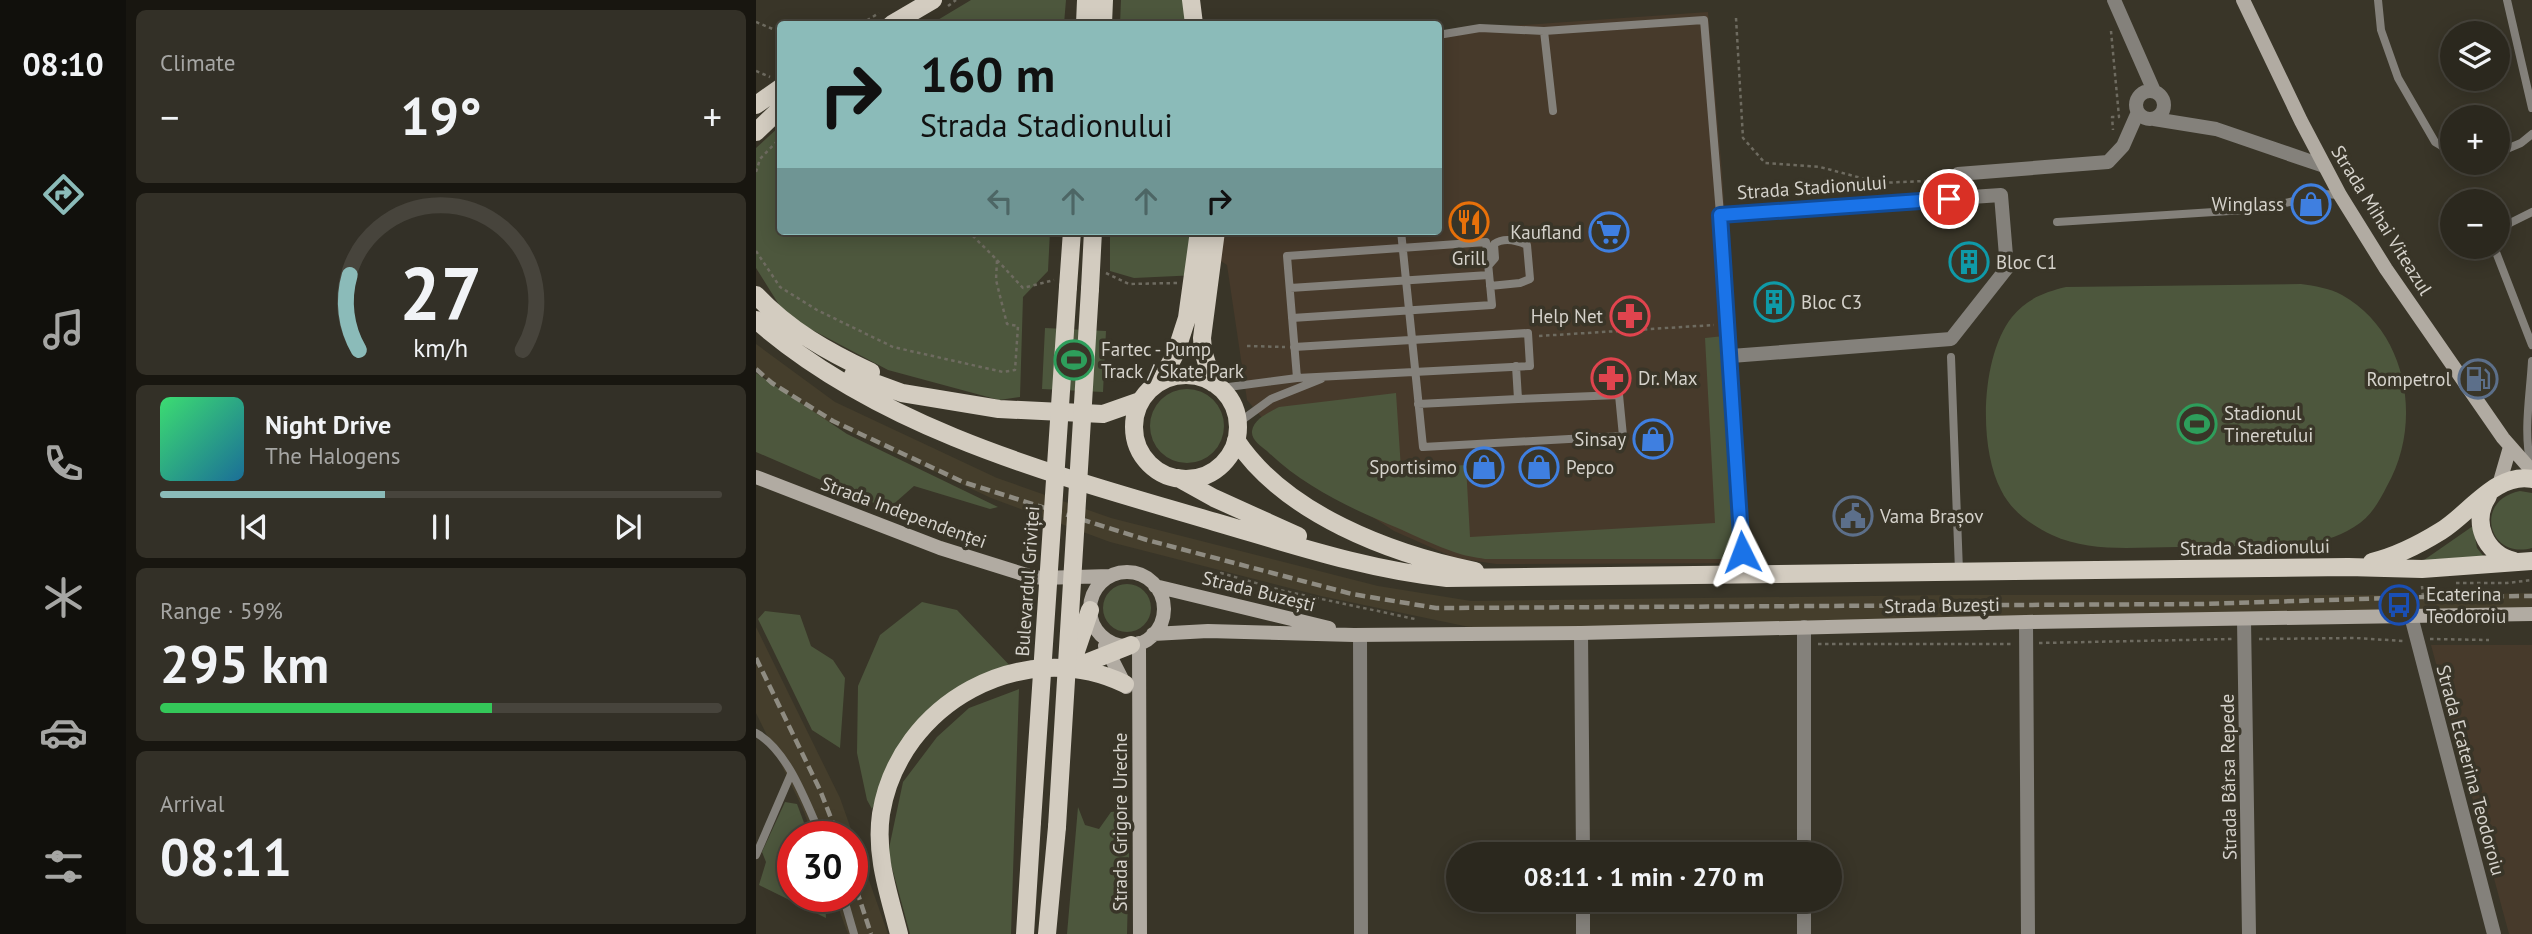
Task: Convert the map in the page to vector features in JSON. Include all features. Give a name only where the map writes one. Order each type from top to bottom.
[{"type":"main road","points":[[887,18],[933,0]]},
{"type":"main road","points":[[1085,21],[1086,0]]},
{"type":"main road","points":[[1103,21],[1104,0]]},
{"type":"main road","points":[[1191,0],[1194,21]]},
{"type":"main road","name":"Strada Mihai Viteazul","points":[[2243,0],[2340,195],[2386,269],[2510,447],[2532,470]]},
{"type":"main road","points":[[756,105],[777,85]]},
{"type":"main road","points":[[756,132],[777,112]]},
{"type":"main road","name":"Bulevardul Griviței","points":[[1025,934],[1063,283],[1071,235]]},
{"type":"main road","points":[[1047,934],[1057,827],[1093,235]]},
{"type":"main road","points":[[1161,381],[1187,318],[1198,235]]},
{"type":"main road","points":[[1215,235],[1202,338],[1203,351],[1217,385],[1229,397],[1237,432],[1256,467],[1309,507],[1339,525],[1422,558],[1499,576]]},
{"type":"main road","points":[[756,295],[776,316],[804,337],[852,363],[890,381],[956,402]]},
{"type":"main road","points":[[763,326],[820,360],[873,384],[902,393],[999,409],[1103,414],[1140,401]]},
{"type":"main road","points":[[763,326],[802,356],[878,401],[928,426],[976,445],[1161,506],[1337,558],[1410,575]]},
{"type":"main road","points":[[1217,385],[1188,375],[1174,376],[1149,389],[1140,401],[1134,428],[1141,453],[1151,465],[1163,474],[1178,478],[1281,529],[1410,575]]},
{"type":"main road","points":[[1103,414],[1135,439]]},
{"type":"main road","points":[[1178,478],[1196,478],[1214,470],[1227,457],[1237,432]]},
{"type":"main road","points":[[2494,489],[2510,447]]},
{"type":"main road","name":"Strada Independenței","points":[[756,477],[897,532],[979,561],[1041,578],[1090,606]]},
{"type":"main road","name":"Strada Stadionului","points":[[2348,567],[2381,560],[2417,545],[2446,527],[2494,489],[2512,479],[2532,479]]},
{"type":"main road","name":"Strada Stadionului","points":[[2494,489],[2480,513],[2483,536],[2496,554],[2525,562]]},
{"type":"main road","name":"Strada Stadionului","points":[[1410,575],[1447,578],[2348,567],[2422,569],[2525,562]]},
{"type":"main road","points":[[1131,572],[1145,576],[1156,586],[1162,599],[1163,614],[1153,634],[1135,644],[1070,669],[1097,586],[1110,576],[1131,572]]},
{"type":"main road","name":"Strada Independenței","points":[[1041,578],[1110,576]]},
{"type":"main road","name":"Strada Buzești","points":[[1156,586],[1357,635]]},
{"type":"main road","points":[[1090,606],[1094,625],[1100,634],[1114,643],[1135,644]]},
{"type":"main road","name":"Strada Buzești","points":[[1153,634],[1208,631],[1357,635],[1581,633],[2025,622],[2532,614]]},
{"type":"main road","name":"Strada Grigore Ureche","points":[[1100,634],[1139,710]]},
{"type":"main road","name":"Strada Grigore Ureche","points":[[1135,644],[1139,710],[1140,934]]},
{"type":"main road","points":[[900,934],[880,861],[879,835],[889,782],[916,733],[940,708],[974,687],[1024,672],[1070,669],[1098,673],[1125,684]]},
{"type":"street","points":[[2114,0],[2154,92]]},
{"type":"street","points":[[1958,174],[2108,162],[2123,146],[2138,112],[2138,98],[2145,92],[2162,96],[2162,113],[2154,119]]},
{"type":"street","points":[[2138,112],[2145,118],[2216,129],[2324,166]]},
{"type":"street","name":"Strada Stadionului","points":[[1731,356],[1951,339],[2007,268],[2001,195],[1720,215],[1743,575]]},
{"type":"street","name":"Strada Ecaterina Teodoroiu","points":[[2411,616],[2494,934]]},
{"type":"street","name":"Strada Bârsa Repede","points":[[2244,620],[2249,934]]},
{"type":"street","points":[[2025,622],[2028,934]]},
{"type":"street","points":[[1804,627],[1804,842]]},
{"type":"street","points":[[1581,633],[1583,842]]},
{"type":"street","points":[[1357,635],[1361,934]]},
{"type":"street","points":[[1583,912],[1583,934]]},
{"type":"street","points":[[1804,912],[1804,934]]},
{"type":"lane","points":[[2378,0],[2381,30],[2398,78],[2435,142],[2440,145]]},
{"type":"lane","points":[[2507,0],[2532,108]]},
{"type":"lane","points":[[1442,34],[1480,28],[1544,31],[1704,20],[1720,215]]},
{"type":"lane","points":[[1544,31],[1553,111]]},
{"type":"lane","points":[[2510,148],[2532,134]]},
{"type":"lane","points":[[2057,222],[2261,209],[2323,194],[2340,195]]},
{"type":"lane","points":[[2510,223],[2532,212]]},
{"type":"lane","points":[[1401,235],[1414,372],[1423,447],[1623,436],[1619,395],[1418,404]]},
{"type":"lane","points":[[1489,271],[1495,258],[1494,244],[1500,240],[1517,240],[1527,244],[1530,279],[1520,283],[1490,286]]},
{"type":"lane","points":[[1292,318],[1492,305],[1486,242],[1287,256],[1294,347],[1297,378]]},
{"type":"lane","points":[[2499,259],[2532,345]]},
{"type":"lane","points":[[1290,288],[1406,281],[1489,271]]},
{"type":"lane","points":[[1217,385],[1297,378],[1530,366],[1528,334],[1294,347]]},
{"type":"lane","points":[[1951,357],[1959,571]]},
{"type":"lane","points":[[2532,361],[2527,432],[2527,450],[2532,470]]},
{"type":"lane","points":[[1516,366],[1518,399]]},
{"type":"lane","points":[[1237,432],[1271,399],[1331,376]]},
{"type":"lane","points":[[2510,447],[2527,432]]},
{"type":"lane","points":[[756,733],[780,756],[814,821]]},
{"type":"lane","points":[[756,855],[791,774]]},
{"type":"lane","points":[[848,912],[854,934]]},
{"type":"path","points":[[1736,18],[1743,138],[1765,163],[1820,167],[1880,183],[1947,180],[1958,174]]},
{"type":"path","points":[[756,22],[777,31]]},
{"type":"path","points":[[2111,26],[2119,117],[2112,117],[2114,141],[2123,146]]},
{"type":"path","points":[[756,71],[777,83]]},
{"type":"path","points":[[756,172],[760,159],[777,141]]},
{"type":"path","points":[[972,235],[1023,288],[1063,283]]},
{"type":"path","points":[[756,251],[780,287],[817,310],[872,337],[893,347],[1003,372],[1015,370],[1018,326],[1007,324],[996,280],[997,260]]},
{"type":"path","points":[[1103,272],[1129,284],[1184,283]]},
{"type":"path","points":[[1528,336],[1728,324]]},
{"type":"path","points":[[1247,346],[1294,347]]},
{"type":"path","points":[[1217,587],[1221,573],[1284,591],[1414,619]]},
{"type":"path","points":[[2421,580],[2423,597],[2431,615],[2433,631],[2430,633],[2430,639],[2489,640]]},
{"type":"path","points":[[2454,583],[2532,580]]},
{"type":"path","points":[[2245,639],[2355,638],[2418,641]]},
{"type":"shaded area","points":[[1708,12],[1749,563],[1496,564],[1455,558],[1394,531],[1334,492],[1275,433],[1247,400],[1227,265],[1219,260],[1217,235],[1442,235],[1442,31]]},
{"type":"shaded area","points":[[756,344],[835,402],[997,478],[1111,518],[1378,586],[1471,601],[1948,595],[2532,593],[2532,614],[1474,628],[1321,596],[1110,542],[991,498],[823,419],[756,371]]},
{"type":"shaded area","points":[[756,627],[840,798],[848,821],[807,821],[756,713]]},
{"type":"shaded area","points":[[2431,645],[2532,645],[2532,934],[2509,934]]},
{"type":"shaded area","points":[[868,877],[888,934],[848,934],[840,912],[868,912]]},
{"type":"green space","points":[[971,0],[1066,0],[1064,21],[936,21]]},
{"type":"green space","points":[[1121,0],[1184,0],[1186,21],[1120,21]]},
{"type":"green space","points":[[777,129],[777,235],[1050,235],[1048,271],[1023,297],[1020,397],[999,400],[888,370],[786,316],[756,268],[756,148]]},
{"type":"green space","points":[[1110,235],[1193,235],[1198,275],[1134,278],[1110,271]]},
{"type":"green space","name":"Stadionul Tineretului","points":[[2301,284],[2342,295],[2364,311],[2382,332],[2395,355],[2403,381],[2406,408],[2398,461],[2377,504],[2360,523],[2334,537],[2299,545],[2113,548],[2067,541],[2052,535],[2029,522],[2010,504],[1994,472],[1986,426],[1986,402],[1994,354],[2012,317],[2023,305],[2043,294],[2066,287]]},
{"type":"green space","name":"Fartec - Pump Track / Skate Park","points":[[1045,328],[1106,331],[1103,392],[1042,389]]},
{"type":"green space","points":[[1724,336],[1736,559],[1485,559],[1462,554],[1364,514],[1313,487],[1282,464],[1257,442],[1252,434],[1253,426],[1259,419],[1279,407],[1396,393],[1401,469],[1466,465],[1470,537],[1715,523],[1705,338]]},
{"type":"green space","points":[[756,373],[847,434],[998,507],[990,509],[914,486],[888,509],[756,452]]},
{"type":"green space","points":[[1187,389],[1201,392],[1213,400],[1221,412],[1224,426],[1221,440],[1213,452],[1201,460],[1187,463],[1173,460],[1161,452],[1153,440],[1150,426],[1153,412],[1161,400],[1173,392]]},
{"type":"green space","points":[[2520,491],[2532,493],[2532,548],[2517,549],[2505,545],[2496,538],[2492,527],[2496,505],[2505,497]]},
{"type":"green space","points":[[2473,526],[2477,548],[2485,558],[2427,565],[2424,560]]},
{"type":"green space","points":[[1127,584],[1144,591],[1151,608],[1144,625],[1127,632],[1110,625],[1103,608],[1110,591]]},
{"type":"green space","points":[[922,602],[957,610],[1014,670],[902,742],[872,809],[867,800],[857,753],[858,686],[880,635]]},
{"type":"green space","points":[[765,611],[800,615],[811,646],[833,660],[845,678],[840,748],[812,730],[758,619]]},
{"type":"green space","points":[[1019,689],[1011,934],[910,934],[888,853],[903,782],[937,737],[969,708]]},
{"type":"green space","points":[[785,802],[797,804],[803,821],[777,821],[777,894],[759,885],[766,862],[762,852]]},
{"type":"green space","points":[[1078,807],[1085,825],[1099,829],[1111,812],[1130,810],[1127,934],[1067,934]]},
{"type":"green space","points":[[814,912],[826,912],[826,918]]},
{"type":"railway","points":[[756,369],[772,383],[833,421],[963,482],[1147,540],[1352,594],[1436,608],[2202,604],[2532,596]]},
{"type":"railway","points":[[756,658],[820,790],[832,821]]},
{"type":"railway","points":[[864,912],[871,934]]},
{"type":"place","name":"Winglass","points":[[2311,204]]},
{"type":"place","name":"Grill","points":[[1469,222]]},
{"type":"place","name":"Kaufland","points":[[1609,232]]},
{"type":"place","name":"Bloc C1","points":[[1969,262]]},
{"type":"place","name":"Bloc C3","points":[[1774,302]]},
{"type":"place","name":"Help Net","points":[[1630,316]]},
{"type":"place","name":"Fartec - Pump Track / Skate Park","points":[[1074,360]]},
{"type":"place","name":"Dr. Max","points":[[1611,378]]},
{"type":"place","name":"Rompetrol","points":[[2478,379]]},
{"type":"place","name":"Stadionul Tineretului","points":[[2197,424]]},
{"type":"place","name":"Sinsay","points":[[1653,439]]},
{"type":"place","name":"Sportisimo","points":[[1484,467]]},
{"type":"place","name":"Pepco","points":[[1539,467]]},
{"type":"place","name":"Vama Brașov","points":[[1853,516]]},
{"type":"place","name":"Ecaterina Teodoroiu","points":[[2399,605]]},
{"type":"route","points":[[1742,552],[1720,215],[1949,199]]}]
